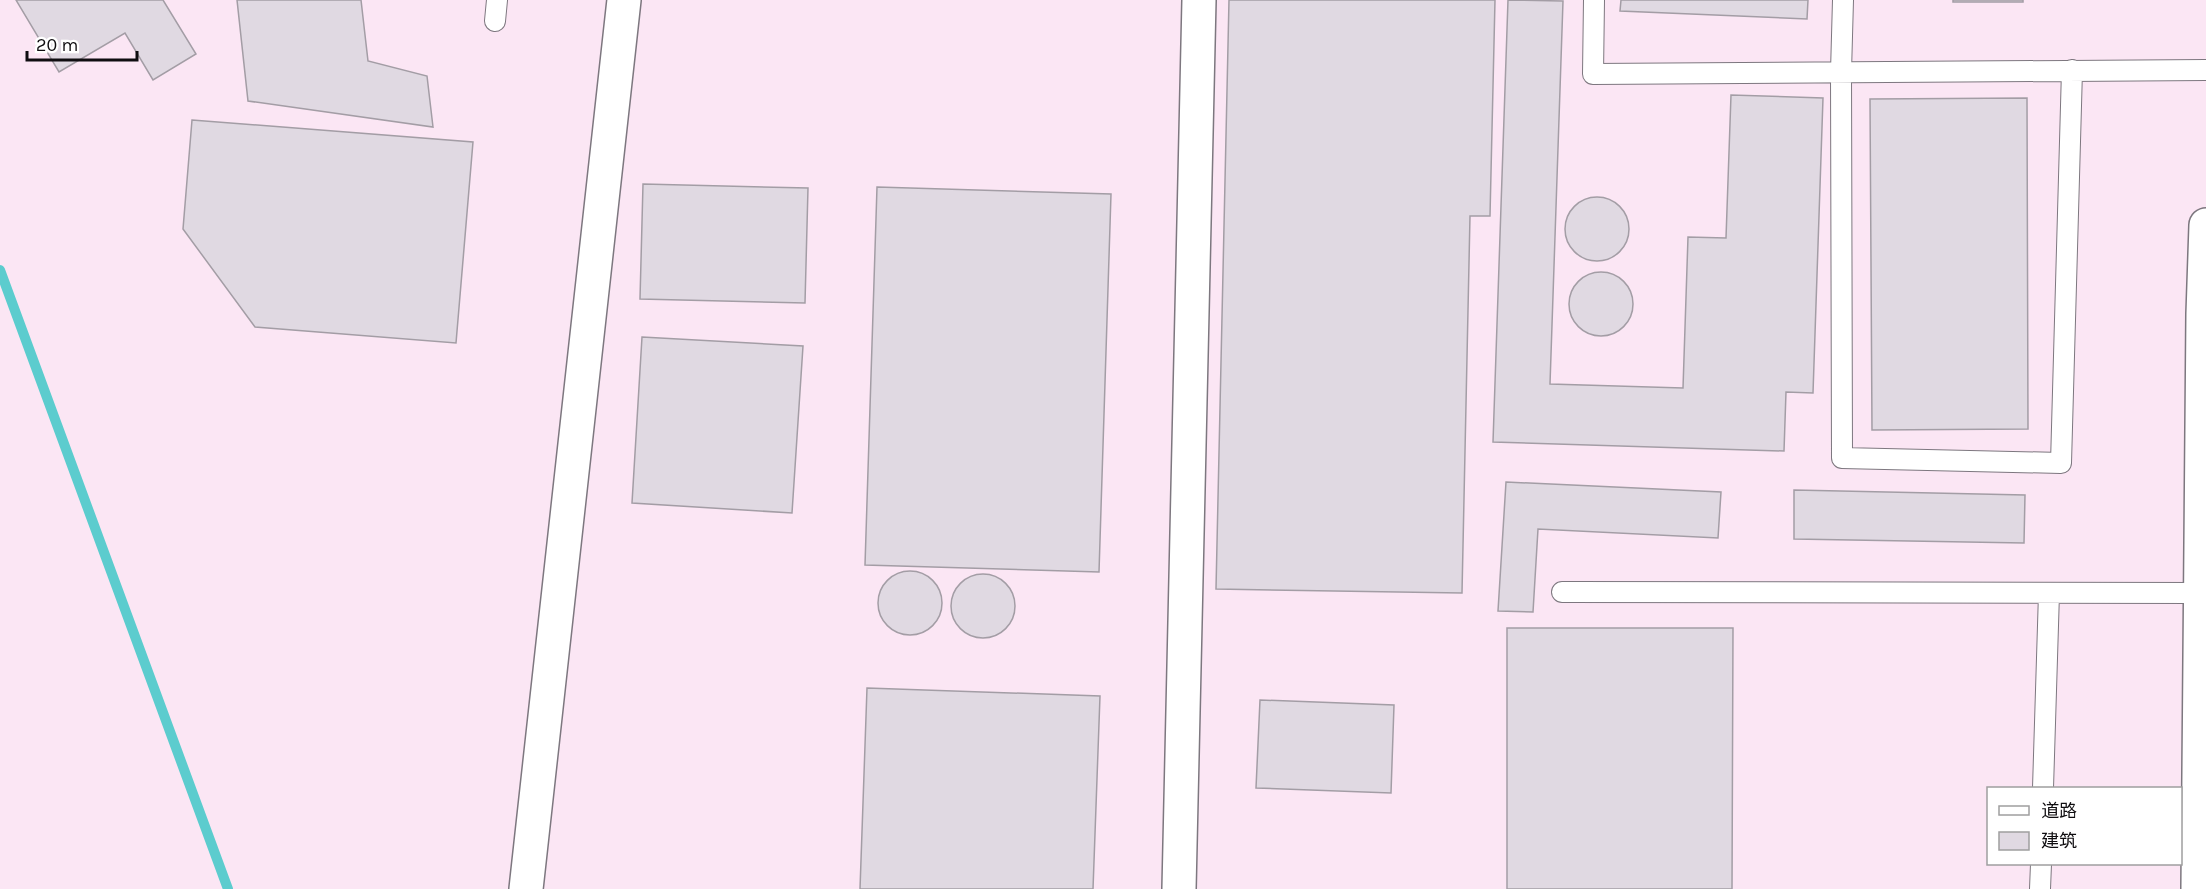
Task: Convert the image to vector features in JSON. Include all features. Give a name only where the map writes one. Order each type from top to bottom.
[{"type":"street","points":[[526,889],[624,0]]},
{"type":"street","points":[[1179,889],[1198,0]]},
{"type":"street","points":[[2199,889],[2200,593],[2206,225]]},
{"type":"lane","points":[[495,21],[498,0]]},
{"type":"lane","points":[[1594,0],[1593,74],[2206,70]]},
{"type":"lane","points":[[1843,0],[1841,72],[1842,458],[2061,463],[2072,70]]},
{"type":"lane","points":[[1562,592],[2200,593]]},
{"type":"lane","points":[[2043,787],[2049,593]]},
{"type":"lane","points":[[2040,889],[2041,865]]},
{"type":"shaded area","points":[[0,0],[2206,0],[2206,889],[0,889]]},
{"type":"building","points":[[16,0],[163,0],[196,54],[153,80],[125,33],[59,72]]},
{"type":"building","points":[[237,0],[361,0],[368,61],[427,76],[433,127],[248,101]]},
{"type":"building","points":[[1229,0],[1495,0],[1490,216],[1470,216],[1462,593],[1216,589]]},
{"type":"building","points":[[1508,0],[1563,1],[1550,384],[1683,388],[1688,237],[1726,238],[1731,95],[1823,98],[1813,393],[1786,392],[1784,451],[1493,442]]},
{"type":"building","points":[[1621,0],[1808,0],[1807,19],[1620,11]]},
{"type":"building","points":[[1953,0],[2023,0],[2023,2],[1953,2]]},
{"type":"building","points":[[2027,98],[2028,429],[1872,430],[1870,99]]},
{"type":"building","points":[[192,120],[473,142],[456,343],[255,327],[183,229]]},
{"type":"building","points":[[643,184],[808,188],[805,303],[640,299]]},
{"type":"building","points":[[877,187],[1111,194],[1099,572],[865,565]]},
{"type":"building","points":[[1597,197],[1609,199],[1620,206],[1627,217],[1629,229],[1627,241],[1620,252],[1609,259],[1597,261],[1585,259],[1574,252],[1567,241],[1565,229],[1567,217],[1574,206],[1585,199]]},
{"type":"building","points":[[1601,272],[1613,274],[1624,281],[1631,292],[1633,304],[1631,316],[1624,327],[1613,334],[1601,336],[1589,334],[1578,327],[1571,316],[1569,304],[1571,292],[1578,281],[1589,274]]},
{"type":"building","points":[[642,337],[803,346],[792,513],[632,503]]},
{"type":"building","points":[[1506,482],[1721,492],[1718,538],[1538,529],[1533,612],[1498,611]]},
{"type":"building","points":[[1794,490],[2025,495],[2024,543],[1794,539]]},
{"type":"building","points":[[910,571],[922,573],[933,580],[940,591],[942,603],[940,615],[933,626],[922,633],[910,635],[898,633],[887,626],[880,615],[878,603],[880,591],[887,580],[898,573]]},
{"type":"building","points":[[983,574],[995,576],[1006,583],[1013,594],[1015,606],[1013,618],[1006,629],[995,636],[983,638],[971,636],[960,629],[953,618],[951,606],[953,594],[960,583],[971,576]]},
{"type":"building","points":[[1507,628],[1733,628],[1732,889],[1507,889]]},
{"type":"building","points":[[867,688],[1100,696],[1093,889],[860,889]]},
{"type":"building","points":[[1260,700],[1394,705],[1391,793],[1256,788]]},
{"type":"waterway","points":[[0,270],[228,889]]}]
